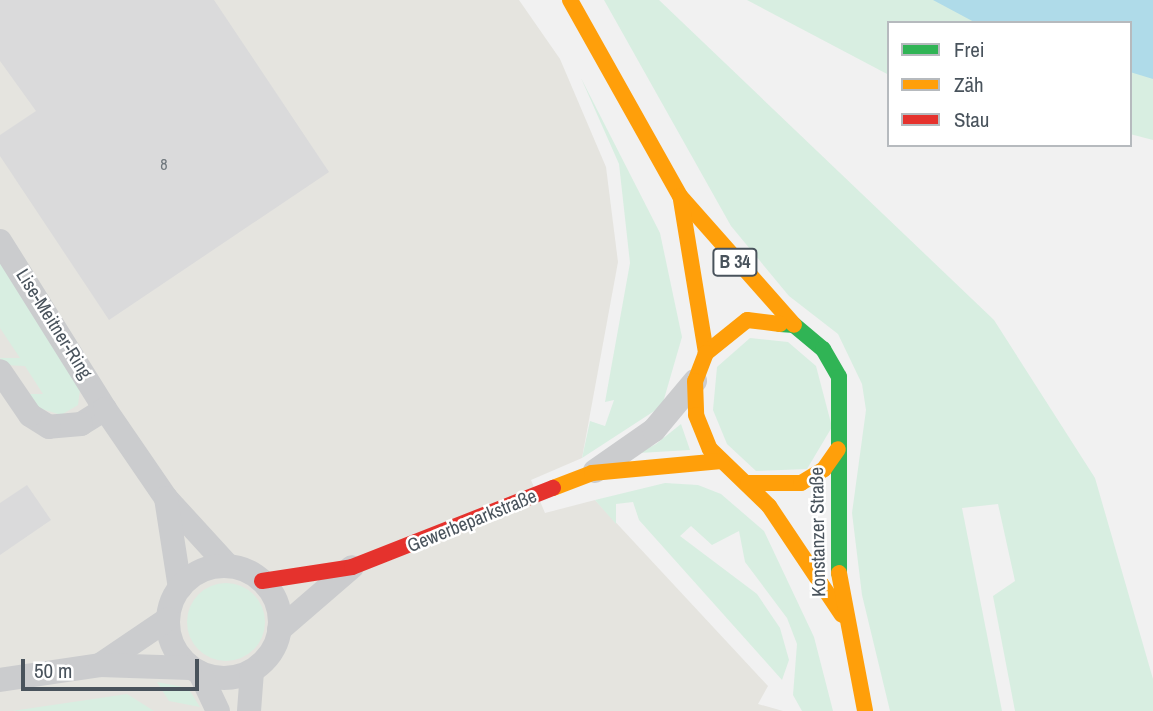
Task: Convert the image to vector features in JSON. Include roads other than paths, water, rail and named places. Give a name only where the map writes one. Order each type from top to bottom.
[{"type":"main road","name":"B 34","points":[[570,0],[680,196],[794,325]]},
{"type":"main road","name":"B 34","points":[[680,196],[706,353]]},
{"type":"main road","points":[[706,353],[747,320],[794,325]]},
{"type":"main road","name":"Konstanzer Straße","points":[[794,325],[823,349],[839,377],[842,615],[865,711]]},
{"type":"main road","name":"Konstanzer Straße","points":[[706,353],[695,382],[696,415],[721,461],[748,483],[788,530],[842,615]]},
{"type":"main road","name":"Konstanzer Straße","points":[[748,483],[801,483],[824,469],[838,449]]},
{"type":"main road","name":"Gewerbeparkstraße","points":[[262,581],[352,567],[592,473],[721,461]]},
{"type":"street","name":"Lise-Meitner-Ring","points":[[0,241],[106,409],[166,498],[228,566]]},
{"type":"street","points":[[0,371],[30,415],[49,427],[81,424],[106,409]]},
{"type":"street","name":"Gewerbeparkstraße","points":[[592,473],[662,423],[695,382]]},
{"type":"street","name":"Lise-Meitner-Ring","points":[[166,498],[180,588]]},
{"type":"street","points":[[218,711],[195,670],[170,637],[168,618],[180,588],[202,572],[228,566],[262,581],[273,595],[279,630]]},
{"type":"street","name":"Gewerbeparkstraße","points":[[252,671],[265,660],[279,630],[352,567]]},
{"type":"street","points":[[100,665],[168,618]]},
{"type":"street","points":[[0,680],[100,665],[195,670],[217,678],[252,671],[249,711]]},
{"type":"water","points":[[933,0],[1153,0],[1153,79],[1132,73],[1132,21],[972,21]]}]
